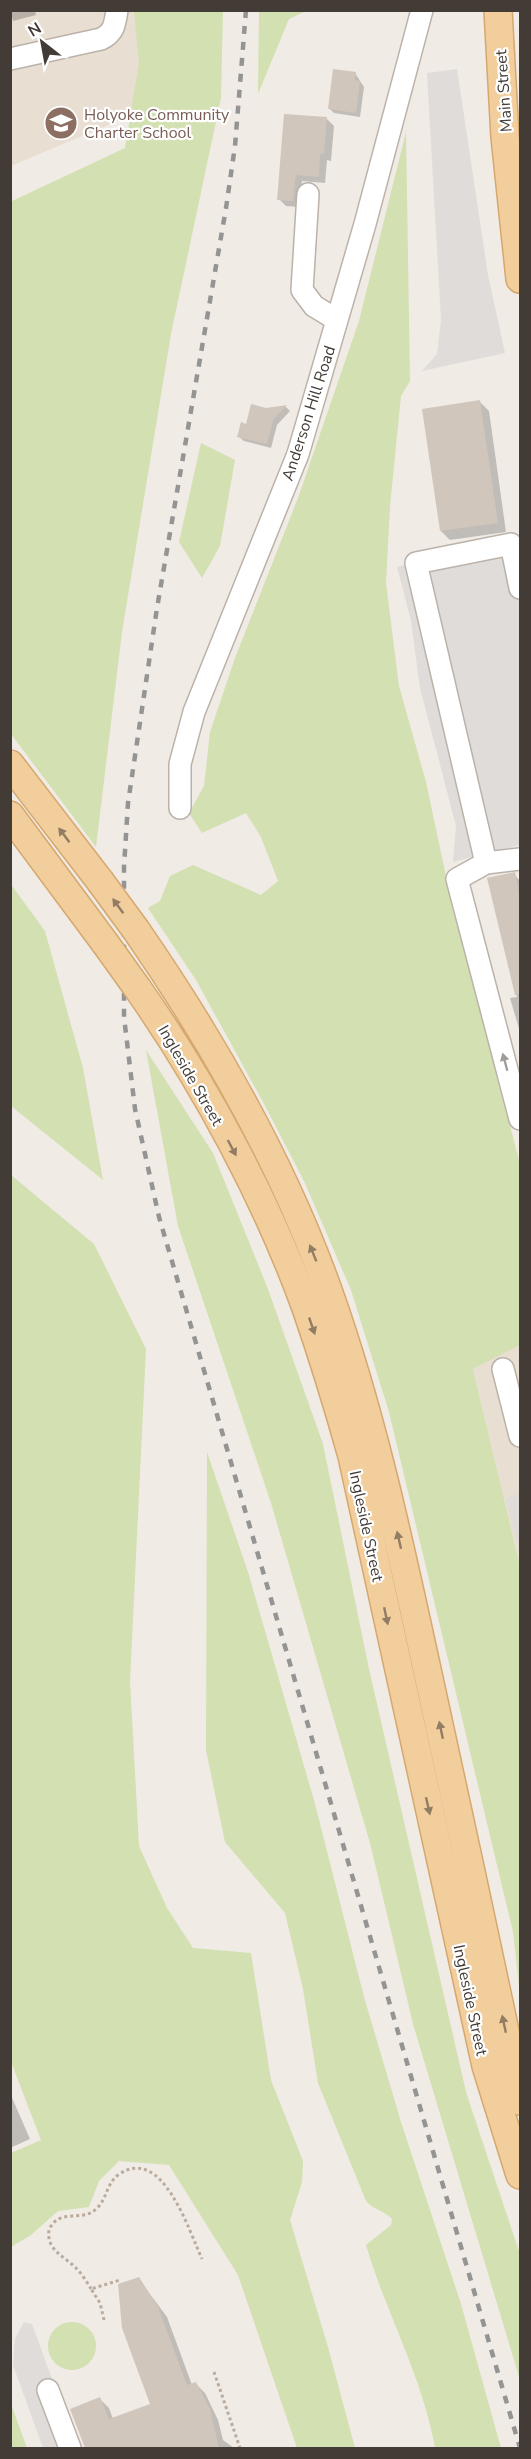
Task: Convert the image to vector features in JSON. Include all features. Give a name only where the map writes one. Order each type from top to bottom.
[{"type":"main road","name":"Main Street","points":[[498,10],[505,137],[520,279]]},
{"type":"main road","name":"Ingleside Street","points":[[10,764],[136,930],[180,994],[250,1116],[303,1228],[328,1290],[351,1358],[399,1542],[520,2102]]},
{"type":"main road","name":"Ingleside Street","points":[[10,816],[98,933],[172,1041],[238,1158],[301,1295],[329,1375],[357,1479],[486,2066],[520,2175]]},
{"type":"street","points":[[10,59],[101,39],[113,30],[117,10]]},
{"type":"street","name":"Anderson Hill Road","points":[[180,808],[180,764],[194,712],[298,454],[422,10]]},
{"type":"street","points":[[308,194],[302,290],[314,306],[337,320]]},
{"type":"street","points":[[486,863],[416,563],[511,544],[520,588]]},
{"type":"street","points":[[520,859],[486,863],[457,879],[520,1119]]},
{"type":"street","points":[[503,1369],[520,1436]]},
{"type":"street","points":[[48,2390],[70,2448]]},
{"type":"path","points":[[104,2320],[100,2304],[91,2289],[75,2267],[54,2250],[49,2241],[49,2230],[60,2217],[93,2212],[101,2204],[112,2180],[130,2170],[147,2170],[161,2178],[202,2259]]},
{"type":"path","points":[[91,2289],[120,2280]]},
{"type":"path","points":[[214,2372],[240,2448]]},
{"type":"shaded area","name":"Holyoke Community Charter School","points":[[11,11],[216,11],[212,81],[11,166]]},
{"type":"shaded area","points":[[457,69],[488,275],[505,353],[422,371],[437,354],[441,320],[427,73]]},
{"type":"shaded area","points":[[520,537],[520,845],[453,862],[456,826],[420,688],[411,621],[397,567]]},
{"type":"shaded area","points":[[520,1305],[520,1566],[473,1368]]},
{"type":"shaded area","points":[[520,1493],[520,1553],[506,1499]]},
{"type":"shaded area","points":[[24,2322],[32,2324],[77,2448],[43,2448],[13,2365],[15,2339]]},
{"type":"green space","points":[[134,11],[223,11],[221,98],[171,334],[122,632],[96,847],[11,734],[10,202],[125,148],[139,63]]},
{"type":"green space","points":[[259,11],[306,11],[289,19],[258,94]]},
{"type":"green space","points":[[406,132],[410,381],[401,396],[390,506],[386,583],[399,686],[426,782],[450,895],[520,1164],[520,1345],[473,1369],[520,1566],[520,1995],[513,1932],[389,1412],[351,1290],[304,1181],[263,1102],[196,980],[148,908],[160,901],[170,876],[193,865],[261,895],[278,881],[261,837],[246,813],[202,833],[189,813],[204,786],[210,732],[235,658],[298,498],[359,321]]},
{"type":"green space","points":[[201,443],[235,460],[220,546],[202,578],[179,542]]},
{"type":"green space","points":[[10,883],[45,931],[83,1068],[103,1180],[11,1106]]},
{"type":"green space","points":[[146,1050],[213,1153],[268,1289],[323,1444],[369,1669],[466,2092],[520,2254],[520,2380],[413,2024],[370,1843],[271,1503],[178,1226]]},
{"type":"green space","points":[[11,1175],[94,1244],[146,1349],[130,1681],[139,1846],[167,1908],[193,1948],[251,1953],[271,2080],[303,2161],[302,2182],[290,2220],[355,2448],[297,2448],[238,2275],[169,2165],[119,2161],[99,2181],[89,2207],[58,2211],[31,2235],[11,2247],[11,2153],[41,2140],[10,2059]]},
{"type":"green space","points":[[207,1452],[248,1572],[315,1804],[364,1997],[401,2122],[461,2304],[501,2448],[435,2448],[422,2396],[366,2245],[391,2225],[392,2219],[366,2201],[318,2083],[303,1989],[285,1913],[225,1842],[206,1750]]},
{"type":"green space","points":[[72,2322],[89,2329],[96,2346],[89,2363],[72,2370],[55,2363],[48,2346],[55,2329]]},
{"type":"green space","points":[[11,2404],[27,2448],[11,2448]]},
{"type":"building","points":[[333,69],[356,72],[355,80],[360,81],[356,113],[328,109]]},
{"type":"building","points":[[284,114],[327,117],[324,154],[320,154],[319,177],[296,175],[293,201],[277,200]]},
{"type":"building","points":[[480,400],[498,523],[440,531],[422,409]]},
{"type":"building","points":[[251,404],[266,408],[287,405],[273,420],[267,444],[237,437],[241,422],[246,424]]},
{"type":"building","points":[[515,872],[520,898],[520,994],[515,995],[487,878]]},
{"type":"building","points":[[139,2277],[158,2307],[187,2385],[196,2382],[210,2409],[219,2448],[85,2448],[70,2409],[100,2397],[109,2419],[150,2404],[122,2328],[118,2284]]},
{"type":"railway","points":[[246,10],[235,146],[226,208],[157,608],[128,803],[124,867],[124,1017],[135,1109],[159,1217],[520,2448]]},
{"type":"place","name":"Holyoke Community Charter School","points":[[61,123]]}]
